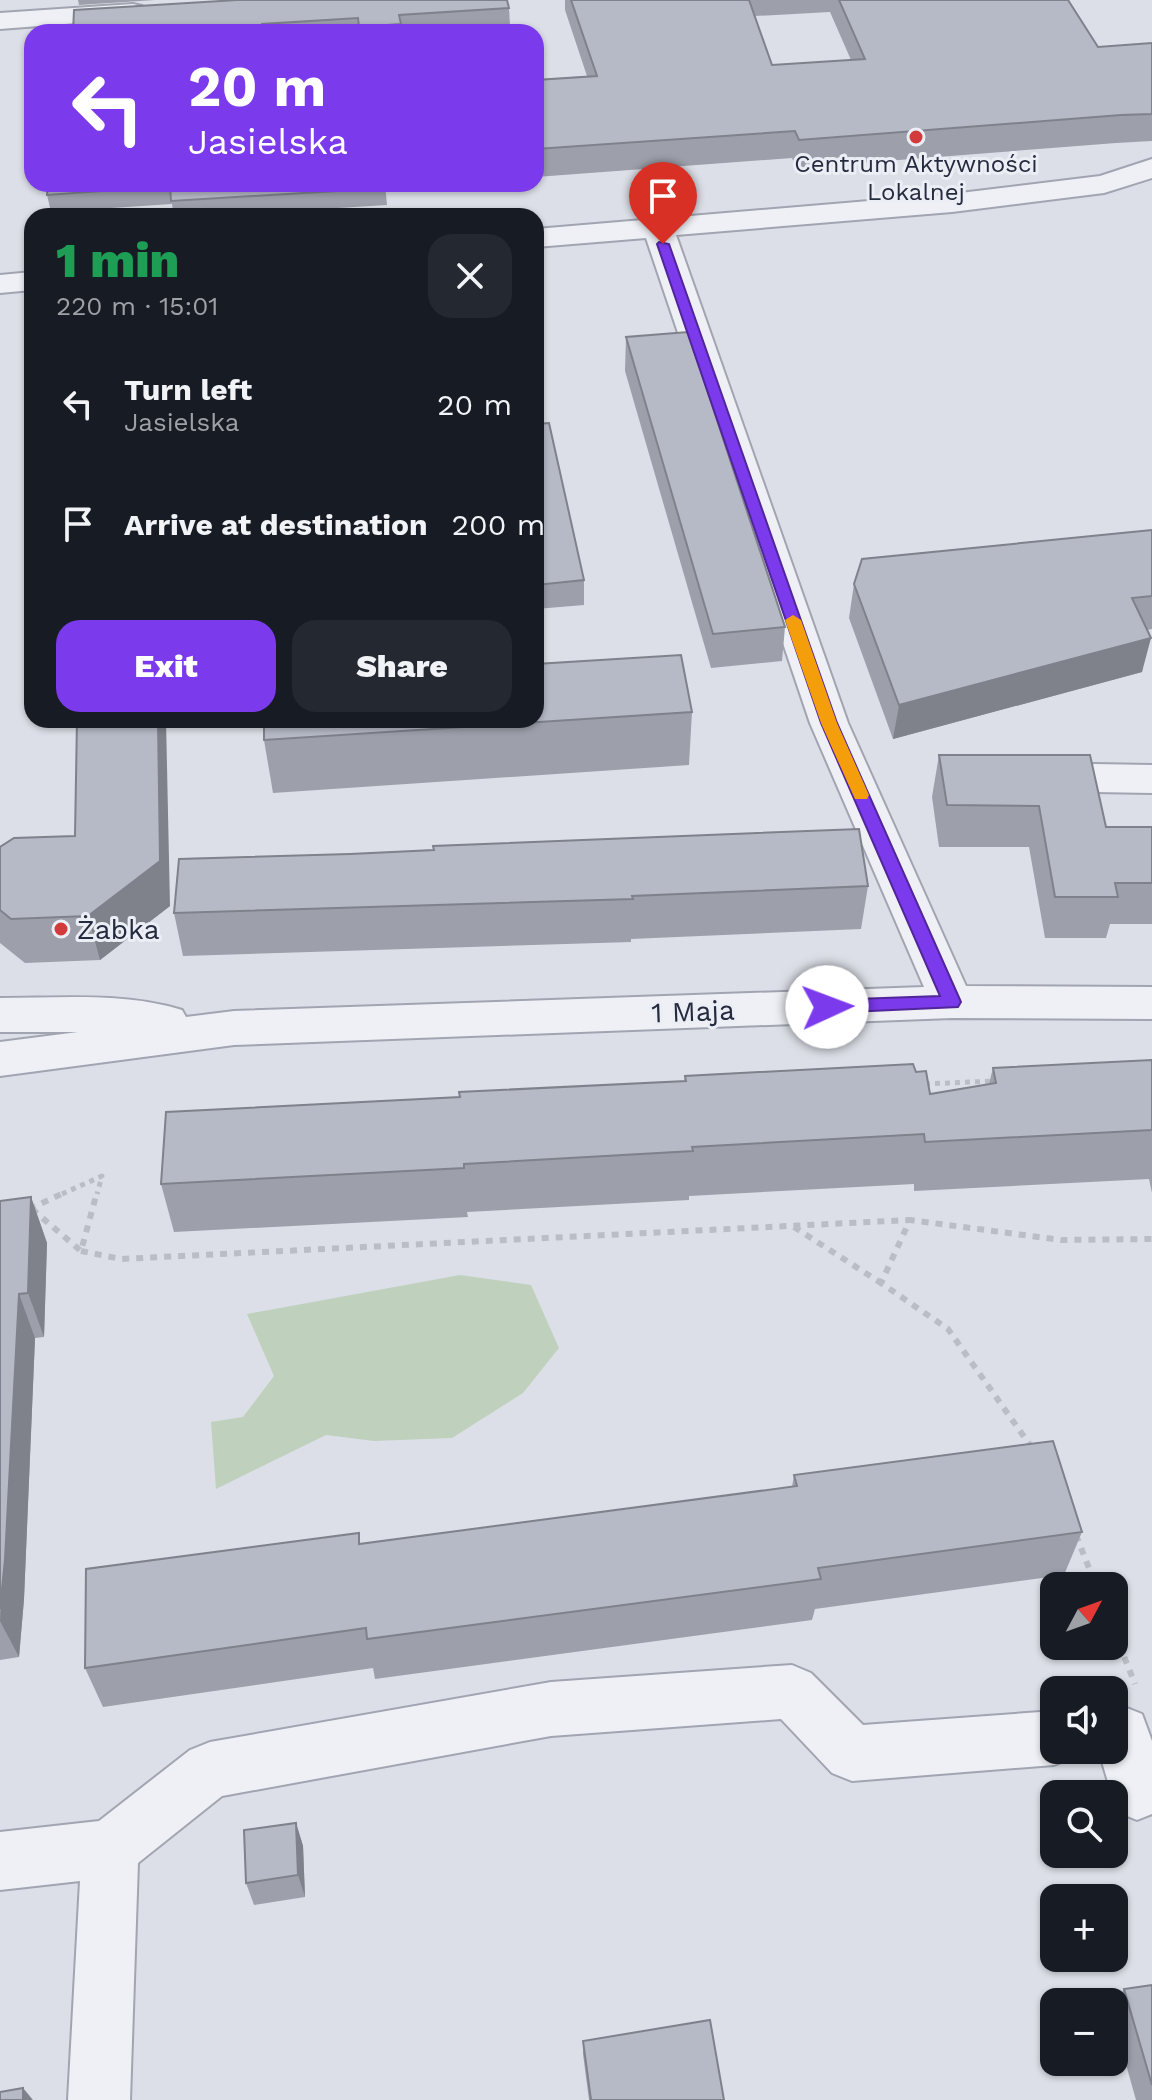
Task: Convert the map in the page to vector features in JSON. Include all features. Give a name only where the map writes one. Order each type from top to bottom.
[{"type":"street","points":[[0,21],[157,11]]},
{"type":"street","points":[[544,237],[1023,195],[1104,184],[1152,168]]},
{"type":"street","points":[[658,228],[829,723],[952,1002]]},
{"type":"street","points":[[0,284],[24,282]]},
{"type":"street","points":[[1094,778],[1152,779]]},
{"type":"street","name":"1 Maja","points":[[0,1059],[234,1028],[952,1002],[1152,1003]]},
{"type":"street","name":"1 Maja","points":[[0,1015],[99,1015],[234,1028]]},
{"type":"street","points":[[0,1861],[110,1849],[210,1770],[551,1709],[792,1692],[852,1753],[1040,1739]]},
{"type":"street","points":[[1128,1757],[1137,1792]]},
{"type":"street","points":[[99,2100],[110,1849]]},
{"type":"path","points":[[922,1085],[1000,1081]]},
{"type":"path","points":[[21,1213],[102,1176],[81,1251]]},
{"type":"path","points":[[31,1208],[81,1251],[121,1259],[910,1220],[1042,1238],[1124,1242],[1152,1239]]},
{"type":"path","points":[[881,1283],[910,1220]]},
{"type":"path","points":[[793,1226],[948,1329],[1036,1454]]},
{"type":"path","points":[[1075,1532],[1091,1572]]},
{"type":"green space","points":[[460,1275],[531,1285],[559,1348],[523,1393],[452,1438],[374,1441],[326,1435],[216,1489],[211,1422],[243,1417],[274,1376],[247,1314]]},
{"type":"building","points":[[237,0],[507,0],[509,8],[399,15],[401,24],[359,24],[358,18],[262,24],[73,24],[74,10]]},
{"type":"building","points":[[571,0],[749,0],[772,65],[865,59],[839,0],[1068,0],[1098,47],[1152,43],[1152,114],[799,140],[795,131],[544,148],[544,79],[597,76]]},
{"type":"building","points":[[47,192],[88,192],[47,195]]},
{"type":"building","points":[[170,192],[320,192],[171,201]]},
{"type":"building","points":[[688,332],[785,627],[713,634],[626,337]]},
{"type":"building","points":[[544,423],[549,423],[584,580],[544,584]]},
{"type":"building","points":[[1152,530],[1152,596],[1132,598],[1151,638],[899,705],[854,584],[862,559]]},
{"type":"building","points":[[681,655],[692,712],[544,722],[544,664]]},
{"type":"building","points":[[77,728],[158,728],[160,861],[88,916],[11,919],[0,910],[0,847],[14,838],[75,836]]},
{"type":"building","points":[[264,728],[447,728],[264,740]]},
{"type":"building","points":[[939,755],[1090,755],[1106,827],[1152,827],[1152,883],[1115,883],[1118,897],[1055,897],[1039,806],[947,805]]},
{"type":"building","points":[[859,829],[868,886],[632,896],[633,899],[174,913],[179,859],[350,854],[434,850],[433,846]]},
{"type":"building","points":[[1152,1060],[1152,1130],[925,1142],[924,1134],[692,1147],[693,1151],[464,1164],[464,1168],[161,1184],[166,1112],[460,1097],[459,1092],[686,1081],[685,1076],[913,1064],[916,1072],[926,1071],[930,1094],[996,1083],[993,1068]]},
{"type":"building","points":[[31,1197],[28,1293],[19,1294],[0,1609],[0,1201]]},
{"type":"building","points":[[1053,1441],[1082,1532],[818,1568],[821,1579],[367,1639],[366,1628],[85,1668],[86,1569],[359,1533],[359,1544],[797,1486],[794,1475]]},
{"type":"building","points":[[296,1823],[298,1875],[246,1883],[244,1830]]},
{"type":"building","points":[[1152,1985],[1152,2085],[1128,2003],[1128,1988]]},
{"type":"building","points":[[710,2020],[724,2100],[591,2100],[583,2041]]},
{"type":"building","points":[[23,2088],[23,2100],[0,2100],[0,2092]]},
{"type":"slow traffic","points":[[793,620],[829,723],[861,795]]},
{"type":"place","name":"Centrum Aktywności Lokalnej","points":[[916,137]]},
{"type":"place","name":"Żabka","points":[[61,929]]},
{"type":"route","points":[[663,244],[829,723],[952,1002],[827,1007]]}]
